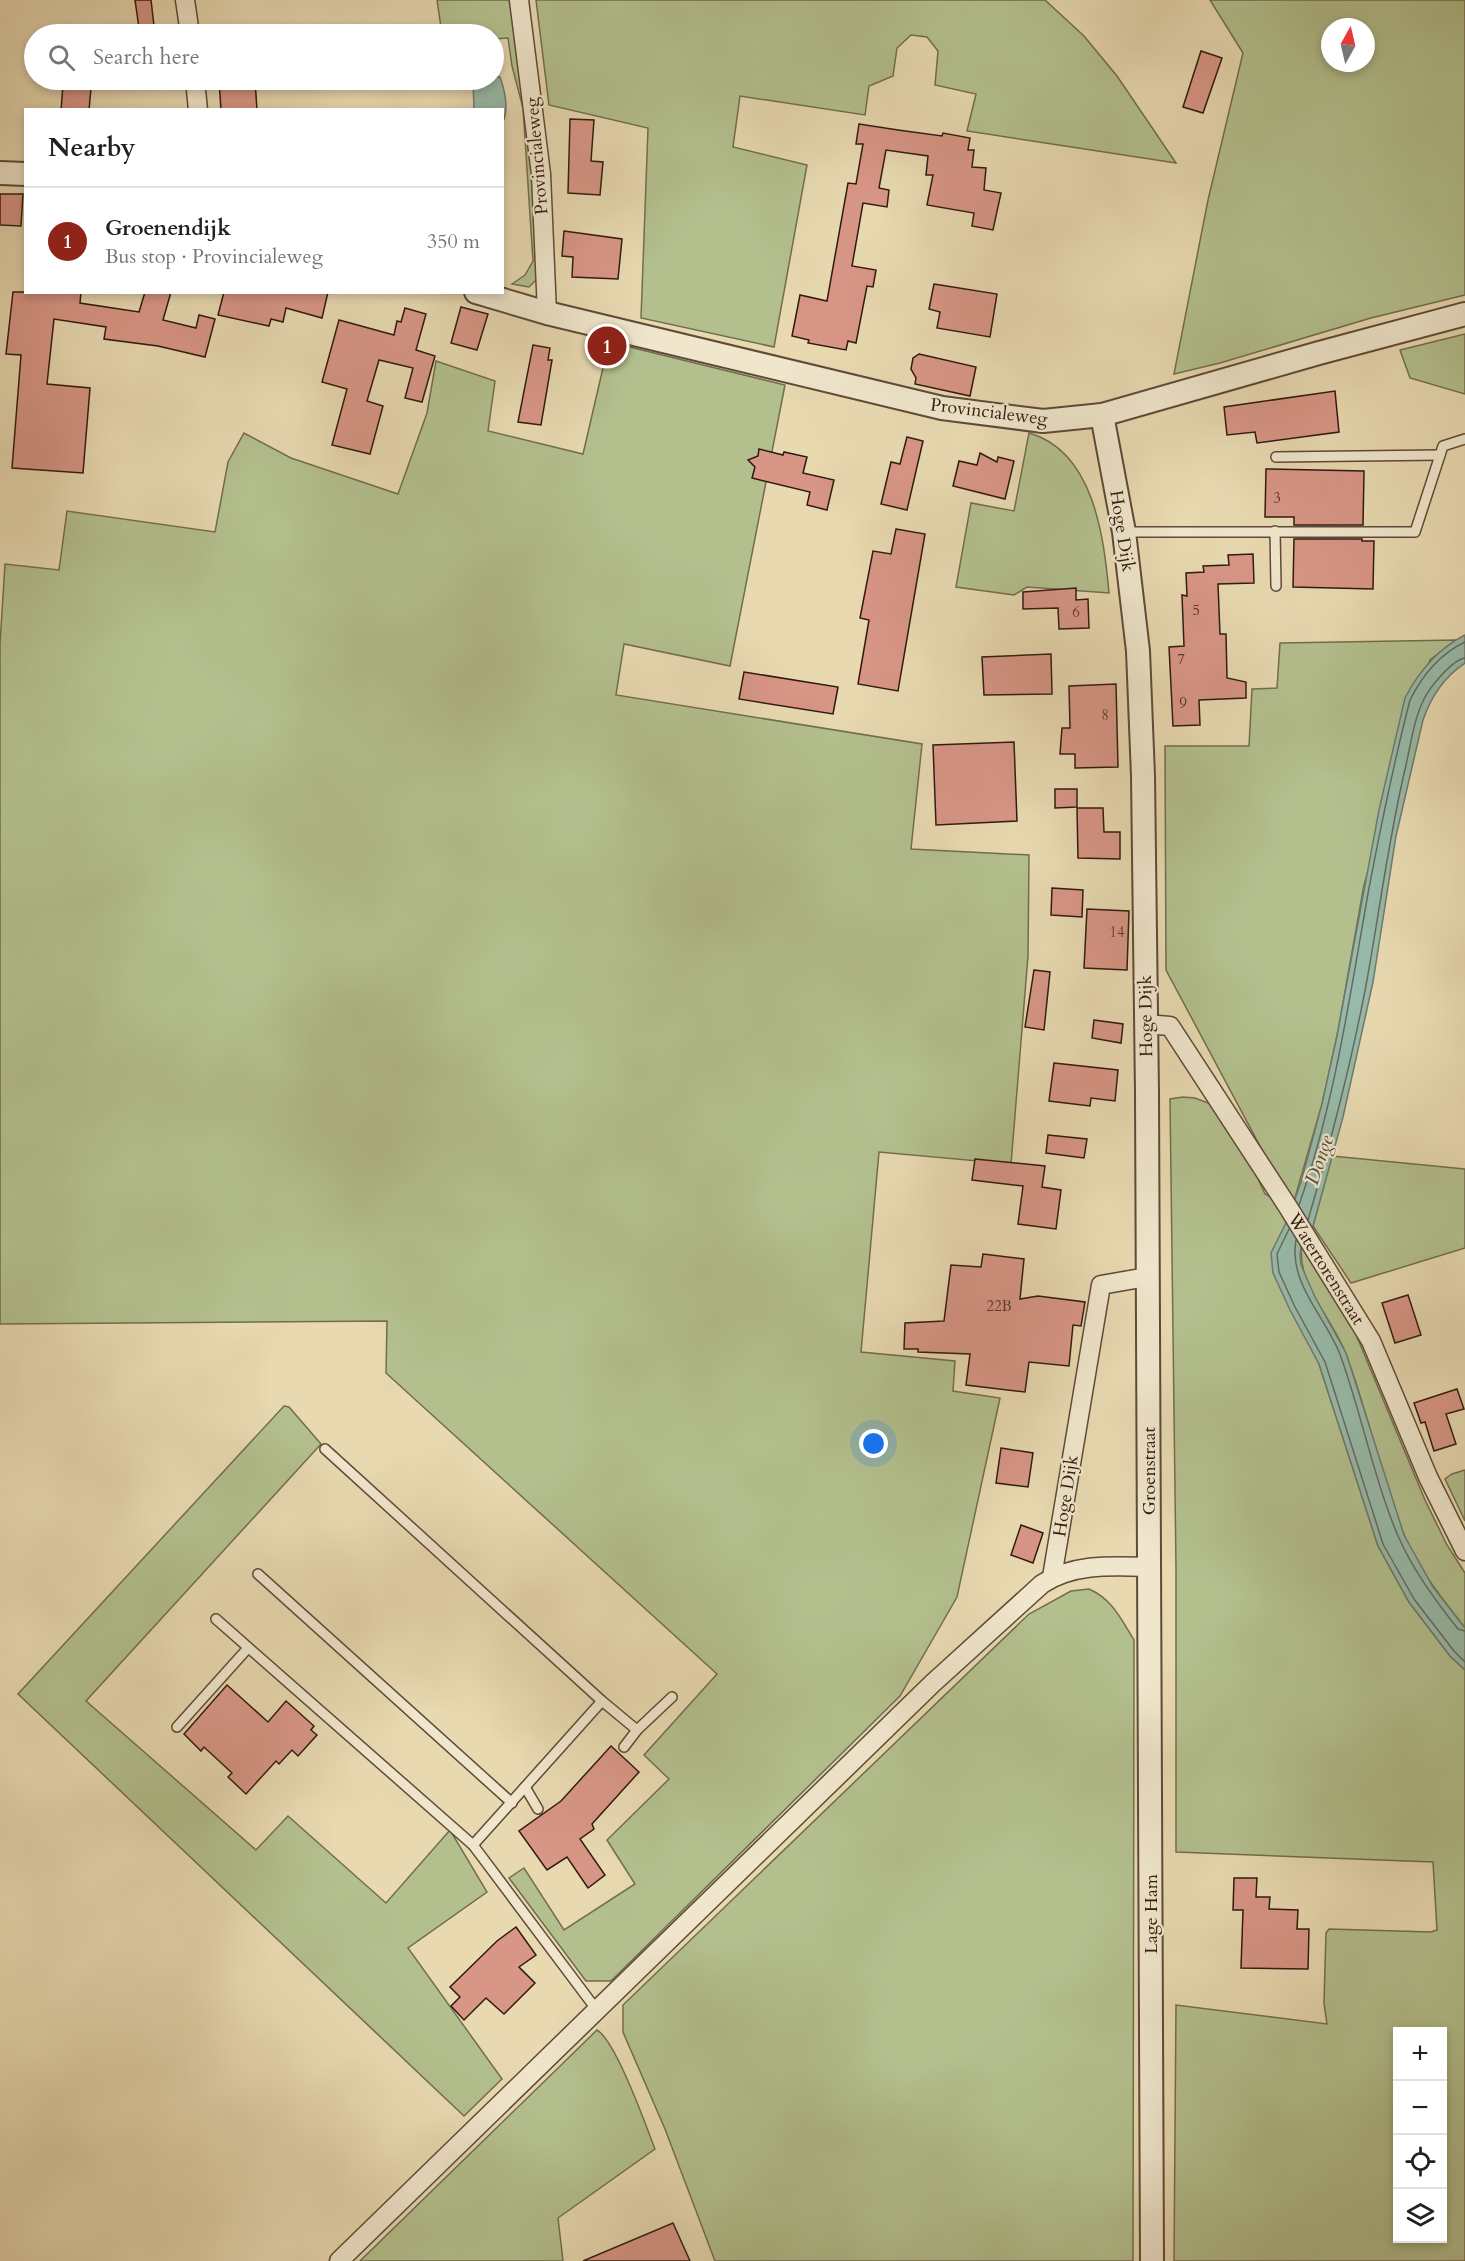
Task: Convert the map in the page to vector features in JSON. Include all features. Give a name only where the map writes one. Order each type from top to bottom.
[{"type":"street","points":[[185,0],[189,24]]},
{"type":"street","name":"Provincialeweg","points":[[519,0],[541,174],[547,314]]},
{"type":"street","points":[[196,90],[198,108]]},
{"type":"street","points":[[0,173],[24,174]]},
{"type":"street","name":"Provincialeweg","points":[[482,294],[547,314],[942,408],[1042,421],[1102,414],[1465,315]]},
{"type":"street","name":"Hoge Dijk","points":[[1052,1577],[1101,1285],[1147,1277],[1143,745],[1138,651],[1124,532],[1102,414]]},
{"type":"street","name":"Watertorenstraat","points":[[1145,1024],[1170,1026],[1288,1207],[1371,1341],[1428,1478],[1465,1551]]},
{"type":"street","name":"Groenstraat","points":[[1147,1277],[1149,1567]]},
{"type":"street","points":[[339,2261],[925,1690],[1042,1584],[1052,1577],[1099,1566],[1149,1567]]},
{"type":"street","name":"Lage Ham","points":[[1149,1567],[1152,2261]]},
{"type":"lane","points":[[1124,532],[1415,532],[1443,446],[1465,439]]},
{"type":"lane","points":[[1276,457],[1440,455]]},
{"type":"lane","points":[[1275,531],[1276,586]]},
{"type":"lane","points":[[325,1449],[602,1701],[637,1730]]},
{"type":"lane","points":[[258,1574],[512,1803]]},
{"type":"lane","points":[[216,1619],[473,1845],[596,2009]]},
{"type":"lane","points":[[177,1727],[249,1648]]},
{"type":"lane","points":[[624,1747],[637,1730],[672,1697]]},
{"type":"lane","points":[[473,1845],[602,1701]]},
{"type":"lane","points":[[525,1787],[538,1809]]},
{"type":"green space","points":[[437,0],[516,0],[542,274],[529,287],[512,284],[525,275],[533,261],[523,108],[512,66],[508,38],[504,38],[504,24],[441,24]]},
{"type":"green space","points":[[536,0],[1045,0],[1084,36],[1117,76],[1176,163],[967,131],[976,94],[935,85],[938,51],[927,37],[911,35],[897,48],[893,76],[869,86],[865,115],[740,96],[733,147],[807,165],[774,347],[641,318],[648,128],[549,105]]},
{"type":"green space","points":[[1210,0],[1465,0],[1465,295],[1371,318],[1220,363],[1174,374],[1208,200],[1243,53]]},
{"type":"green space","points":[[1465,334],[1465,394],[1410,378],[1400,350]]},
{"type":"green space","points":[[609,342],[785,385],[730,666],[624,644],[616,695],[922,744],[911,849],[1029,855],[1028,956],[1011,1164],[879,1152],[861,1352],[955,1361],[953,1391],[1000,1398],[957,1597],[900,1696],[611,1981],[586,1981],[509,1878],[524,1868],[564,1930],[635,1884],[607,1840],[669,1779],[644,1755],[717,1674],[386,1373],[387,1321],[0,1324],[0,644],[5,564],[59,570],[67,511],[215,532],[228,462],[244,433],[291,458],[398,494],[427,413],[436,361],[495,381],[488,431],[583,454]]},
{"type":"green space","points":[[1029,433],[1051,443],[1068,458],[1082,477],[1099,523],[1109,593],[1027,587],[1014,595],[956,587],[971,503],[1014,511]]},
{"type":"green space","points":[[1456,640],[1430,660],[1364,885],[1337,1036],[1322,1104],[1294,1201],[1268,1161],[1166,970],[1165,746],[1249,746],[1252,689],[1277,688],[1280,643]]},
{"type":"green space","points":[[1183,1097],[1195,1098],[1211,1104],[1254,1170],[1265,1194],[1275,1199],[1288,1219],[1307,1339],[1319,1364],[1378,1546],[1409,1602],[1450,1656],[1465,1670],[1465,2261],[1174,2261],[1176,2005],[1327,2024],[1324,2003],[1326,1933],[1329,1929],[1431,1932],[1437,1930],[1433,1862],[1176,1852],[1176,1568],[1170,1099]]},
{"type":"green space","points":[[1332,1156],[1465,1169],[1465,1248],[1351,1283],[1313,1226]]},
{"type":"green space","points":[[1302,1242],[1355,1332],[1425,1500],[1447,1545],[1465,1573],[1465,1628],[1423,1570],[1403,1532],[1387,1488],[1346,1354],[1316,1300],[1304,1272],[1301,1257]]},
{"type":"green space","points":[[284,1406],[289,1407],[321,1444],[86,1701],[256,1850],[288,1816],[386,1903],[450,1830],[487,1892],[408,1948],[502,2079],[464,2116],[18,1694]]},
{"type":"green space","points":[[1465,1470],[1465,1521],[1445,1479]]},
{"type":"green space","points":[[1089,1589],[1110,1604],[1134,1640],[1133,2261],[715,2261],[665,2129],[623,2032],[623,2005],[1029,1614],[1071,1591]]},
{"type":"green space","points":[[597,2030],[605,2037],[621,2066],[655,2149],[558,2218],[563,2261],[360,2261]]},
{"type":"water","points":[[473,90],[504,90],[506,105],[504,118],[504,108],[474,108]]},
{"type":"water","name":"Donge","points":[[1465,635],[1465,663],[1439,688],[1423,720],[1396,836],[1373,982],[1343,1117],[1313,1226],[1302,1242],[1300,1254],[1301,1265],[1315,1297],[1346,1353],[1404,1535],[1433,1587],[1465,1628],[1465,1670],[1450,1656],[1409,1602],[1378,1546],[1319,1364],[1273,1273],[1271,1253],[1288,1219],[1301,1182],[1322,1104],[1379,810],[1405,698],[1416,679],[1430,662],[1446,647]]},
{"type":"building","points":[[135,0],[151,0],[154,24],[138,24]]},
{"type":"building","points":[[1201,51],[1222,58],[1203,113],[1183,107]]},
{"type":"building","points":[[63,90],[91,90],[89,108],[61,108]]},
{"type":"building","points":[[220,90],[256,90],[257,108],[221,108]]},
{"type":"building","points":[[570,119],[594,120],[591,161],[603,162],[600,195],[568,193]]},
{"type":"building","points":[[859,124],[970,138],[968,150],[974,150],[972,167],[986,168],[984,190],[1001,193],[993,230],[972,226],[974,213],[927,205],[933,175],[926,175],[928,156],[886,150],[879,188],[889,190],[887,207],[863,203],[852,266],[876,270],[873,287],[867,286],[856,343],[848,341],[846,350],[808,343],[809,340],[792,336],[800,295],[827,301],[848,183],[856,184],[863,144],[856,144]]},
{"type":"building","points":[[0,194],[23,194],[21,226],[0,225]]},
{"type":"building","points":[[564,231],[622,239],[618,279],[572,277],[573,257],[562,256]]},
{"type":"building","points":[[934,284],[997,294],[990,337],[937,328],[940,312],[929,309]]},
{"type":"building","points":[[13,292],[81,294],[80,303],[139,312],[144,294],[170,294],[163,320],[196,328],[199,315],[215,319],[205,357],[158,346],[104,339],[106,327],[54,319],[47,384],[90,388],[83,473],[12,468],[21,355],[6,354]]},
{"type":"building","points":[[223,294],[328,294],[322,318],[286,308],[283,322],[271,319],[269,326],[218,315]]},
{"type":"building","points":[[461,307],[488,314],[477,350],[451,343]]},
{"type":"building","points":[[405,308],[426,314],[416,350],[435,356],[422,402],[405,398],[413,368],[379,360],[367,401],[383,406],[370,454],[332,445],[347,389],[322,382],[339,320],[394,335],[397,321],[401,322]]},
{"type":"building","points":[[533,345],[550,348],[548,360],[552,360],[541,425],[518,422]]},
{"type":"building","points":[[919,354],[976,367],[970,396],[915,384],[916,378],[911,369],[913,358]]},
{"type":"building","points":[[1335,391],[1339,432],[1257,443],[1255,432],[1227,435],[1224,407]]},
{"type":"building","points":[[907,437],[923,441],[907,510],[881,504],[891,462],[900,464]]},
{"type":"building","points":[[759,449],[783,455],[784,452],[807,457],[803,473],[834,480],[827,510],[807,505],[810,492],[752,478],[755,467],[748,460],[758,456]]},
{"type":"building","points":[[980,453],[997,462],[998,457],[1014,461],[1005,499],[953,486],[959,461],[977,465]]},
{"type":"building","points":[[1266,469],[1364,471],[1363,525],[1294,525],[1294,517],[1265,517]]},
{"type":"building","points":[[896,529],[925,534],[898,691],[858,684],[869,620],[860,618],[873,551],[891,554]]},
{"type":"building","points":[[1294,539],[1374,541],[1373,589],[1293,587]]},
{"type":"building","points":[[1253,554],[1254,583],[1218,584],[1220,634],[1226,634],[1227,678],[1246,682],[1246,698],[1199,700],[1200,725],[1173,726],[1169,647],[1184,646],[1182,595],[1187,596],[1186,573],[1204,572],[1203,566],[1229,565],[1228,555]]},
{"type":"building","points":[[1076,588],[1076,600],[1088,599],[1089,628],[1059,629],[1058,608],[1023,609],[1023,592]]},
{"type":"building","points":[[1051,654],[1052,694],[984,695],[982,657]]},
{"type":"building","points":[[744,672],[838,687],[833,714],[739,699]]},
{"type":"building","points":[[1116,684],[1118,767],[1075,768],[1075,754],[1060,754],[1062,728],[1070,728],[1069,686]]},
{"type":"building","points":[[1014,742],[1017,821],[936,825],[933,745]]},
{"type":"building","points":[[1055,789],[1077,789],[1077,807],[1055,808]]},
{"type":"building","points":[[1077,808],[1103,808],[1104,832],[1120,832],[1120,859],[1078,858]]},
{"type":"building","points":[[1052,888],[1083,890],[1082,917],[1051,915]]},
{"type":"building","points":[[1087,909],[1129,911],[1127,970],[1084,968]]},
{"type":"building","points":[[1034,970],[1050,972],[1044,1030],[1025,1027]]},
{"type":"building","points":[[1094,1020],[1123,1024],[1121,1043],[1092,1038]]},
{"type":"building","points":[[1054,1063],[1118,1070],[1115,1101],[1091,1098],[1090,1106],[1049,1101]]},
{"type":"building","points":[[1048,1135],[1087,1139],[1084,1158],[1046,1153]]},
{"type":"building","points":[[975,1159],[1045,1166],[1042,1187],[1061,1190],[1056,1229],[1018,1224],[1023,1186],[972,1180]]},
{"type":"building","points":[[983,1254],[1024,1259],[1020,1299],[1038,1296],[1085,1302],[1081,1326],[1073,1325],[1069,1366],[1029,1362],[1025,1392],[966,1385],[970,1354],[918,1352],[918,1349],[904,1349],[905,1323],[944,1321],[951,1265],[981,1267]]},
{"type":"building","points":[[1408,1295],[1421,1335],[1395,1343],[1382,1303]]},
{"type":"building","points":[[1457,1389],[1464,1409],[1446,1414],[1456,1444],[1434,1451],[1425,1422],[1421,1423],[1414,1403]]},
{"type":"building","points":[[1001,1448],[1033,1453],[1028,1487],[996,1483]]},
{"type":"building","points":[[1021,1525],[1043,1533],[1033,1563],[1011,1555]]},
{"type":"building","points":[[227,1685],[268,1722],[286,1701],[314,1726],[311,1730],[317,1735],[298,1756],[292,1750],[279,1764],[276,1761],[246,1794],[228,1777],[232,1773],[204,1747],[201,1751],[184,1734]]},
{"type":"building","points":[[611,1746],[639,1772],[592,1824],[594,1829],[580,1839],[605,1875],[588,1888],[567,1857],[547,1870],[519,1831],[561,1801]]},
{"type":"building","points":[[1234,1878],[1257,1878],[1256,1897],[1270,1897],[1269,1909],[1298,1910],[1297,1929],[1309,1929],[1308,1969],[1241,1968],[1243,1910],[1233,1910]]},
{"type":"building","points":[[516,1927],[536,1955],[519,1967],[535,1983],[504,2014],[486,1998],[464,2020],[451,2006],[460,1997],[450,1987],[497,1941]]},
{"type":"building","points":[[673,2223],[690,2261],[583,2261]]},
{"type":"place","name":"Groenendijk","points":[[607,346]]}]
